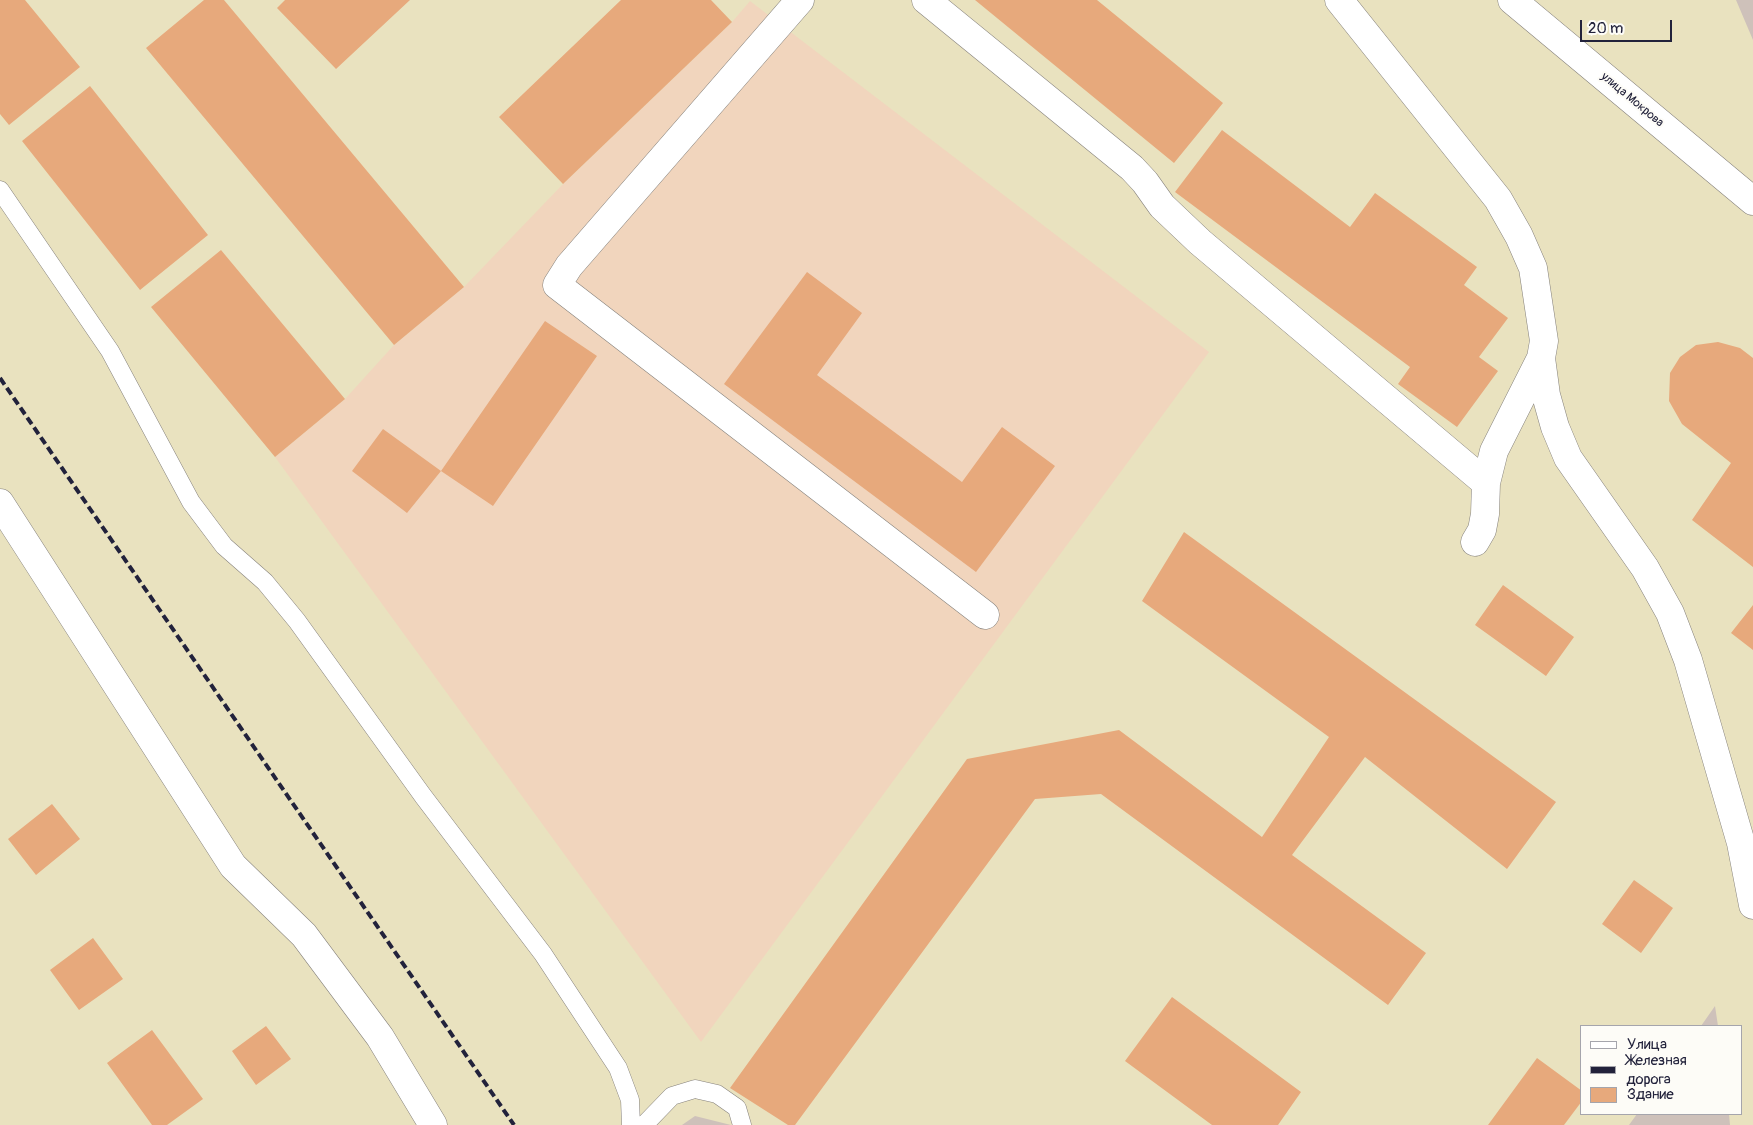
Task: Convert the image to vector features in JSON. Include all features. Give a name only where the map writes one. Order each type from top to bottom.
[{"type":"street","points":[[800,0],[569,266],[557,285],[984,615]]},
{"type":"street","points":[[926,0],[1132,168],[1145,182],[1162,206],[1200,242],[1486,483]]},
{"type":"street","points":[[1339,0],[1498,199],[1519,236],[1533,268],[1544,341],[1541,358],[1494,451],[1486,483],[1485,514],[1482,530],[1475,542]]},
{"type":"street","name":"улица Мокрова","points":[[1512,0],[1753,201]]},
{"type":"street","points":[[1541,358],[1546,395],[1568,458],[1645,568],[1670,614],[1688,660],[1741,843],[1753,905]]},
{"type":"street","points":[[4,517],[233,866],[304,935],[380,1037],[433,1125]]},
{"type":"lane","points":[[0,190],[110,351],[191,502],[224,546],[264,582],[297,620],[423,796],[543,954],[618,1068],[630,1100],[631,1125]]},
{"type":"lane","points":[[644,1125],[672,1096],[695,1089],[718,1094],[737,1108],[742,1125]]},
{"type":"shaded area","points":[[1736,0],[1753,0],[1753,40]]},
{"type":"shaded area","points":[[750,1],[1209,352],[701,1042],[275,457],[345,399],[394,345],[464,287],[563,184],[732,22]]},
{"type":"shaded area","points":[[1715,1006],[1718,1025],[1702,1025]]},
{"type":"shaded area","points":[[1636,1115],[1729,1115],[1730,1125],[1629,1125]]},
{"type":"shaded area","points":[[695,1116],[731,1125],[682,1125]]},
{"type":"building","points":[[0,0],[25,0],[80,67],[9,125],[0,114]]},
{"type":"building","points":[[204,0],[224,0],[464,287],[394,345],[146,48]]},
{"type":"building","points":[[285,0],[410,0],[336,69],[277,8]]},
{"type":"building","points":[[621,0],[711,0],[732,22],[563,184],[499,117]]},
{"type":"building","points":[[975,0],[1097,0],[1223,103],[1174,163]]},
{"type":"building","points":[[90,86],[208,235],[140,290],[22,141]]},
{"type":"building","points":[[1222,130],[1350,227],[1375,193],[1477,267],[1464,285],[1508,318],[1479,357],[1498,371],[1457,427],[1398,384],[1410,367],[1175,192]]},
{"type":"building","points":[[221,250],[345,399],[275,457],[151,307]]},
{"type":"building","points":[[807,272],[862,313],[817,375],[962,482],[1002,427],[1055,466],[976,572],[724,384]]},
{"type":"building","points":[[545,321],[597,356],[493,506],[441,471]]},
{"type":"building","points":[[1718,342],[1740,348],[1753,358],[1753,567],[1692,520],[1731,463],[1682,424],[1669,401],[1670,373],[1680,357],[1696,345]]},
{"type":"building","points":[[383,429],[441,471],[407,513],[352,471]]},
{"type":"building","points":[[1184,532],[1556,802],[1507,869],[1365,757],[1292,855],[1426,953],[1388,1005],[1101,794],[1035,799],[795,1125],[788,1125],[730,1088],[967,759],[1119,730],[1262,837],[1329,737],[1142,601]]},
{"type":"building","points":[[1503,585],[1574,637],[1546,676],[1475,625]]},
{"type":"building","points":[[1753,605],[1753,650],[1731,633]]},
{"type":"building","points":[[52,804],[80,839],[36,875],[8,839]]},
{"type":"building","points":[[1634,880],[1673,908],[1641,953],[1602,924]]},
{"type":"building","points":[[93,938],[123,979],[79,1010],[50,970]]},
{"type":"building","points":[[1172,997],[1301,1092],[1278,1125],[1212,1125],[1125,1061]]},
{"type":"building","points":[[266,1026],[291,1059],[256,1085],[232,1051]]},
{"type":"building","points":[[152,1030],[203,1099],[167,1125],[152,1125],[107,1063]]},
{"type":"building","points":[[1537,1058],[1580,1090],[1580,1104],[1564,1125],[1488,1125]]},
{"type":"railway","points":[[0,378],[514,1125]]}]
